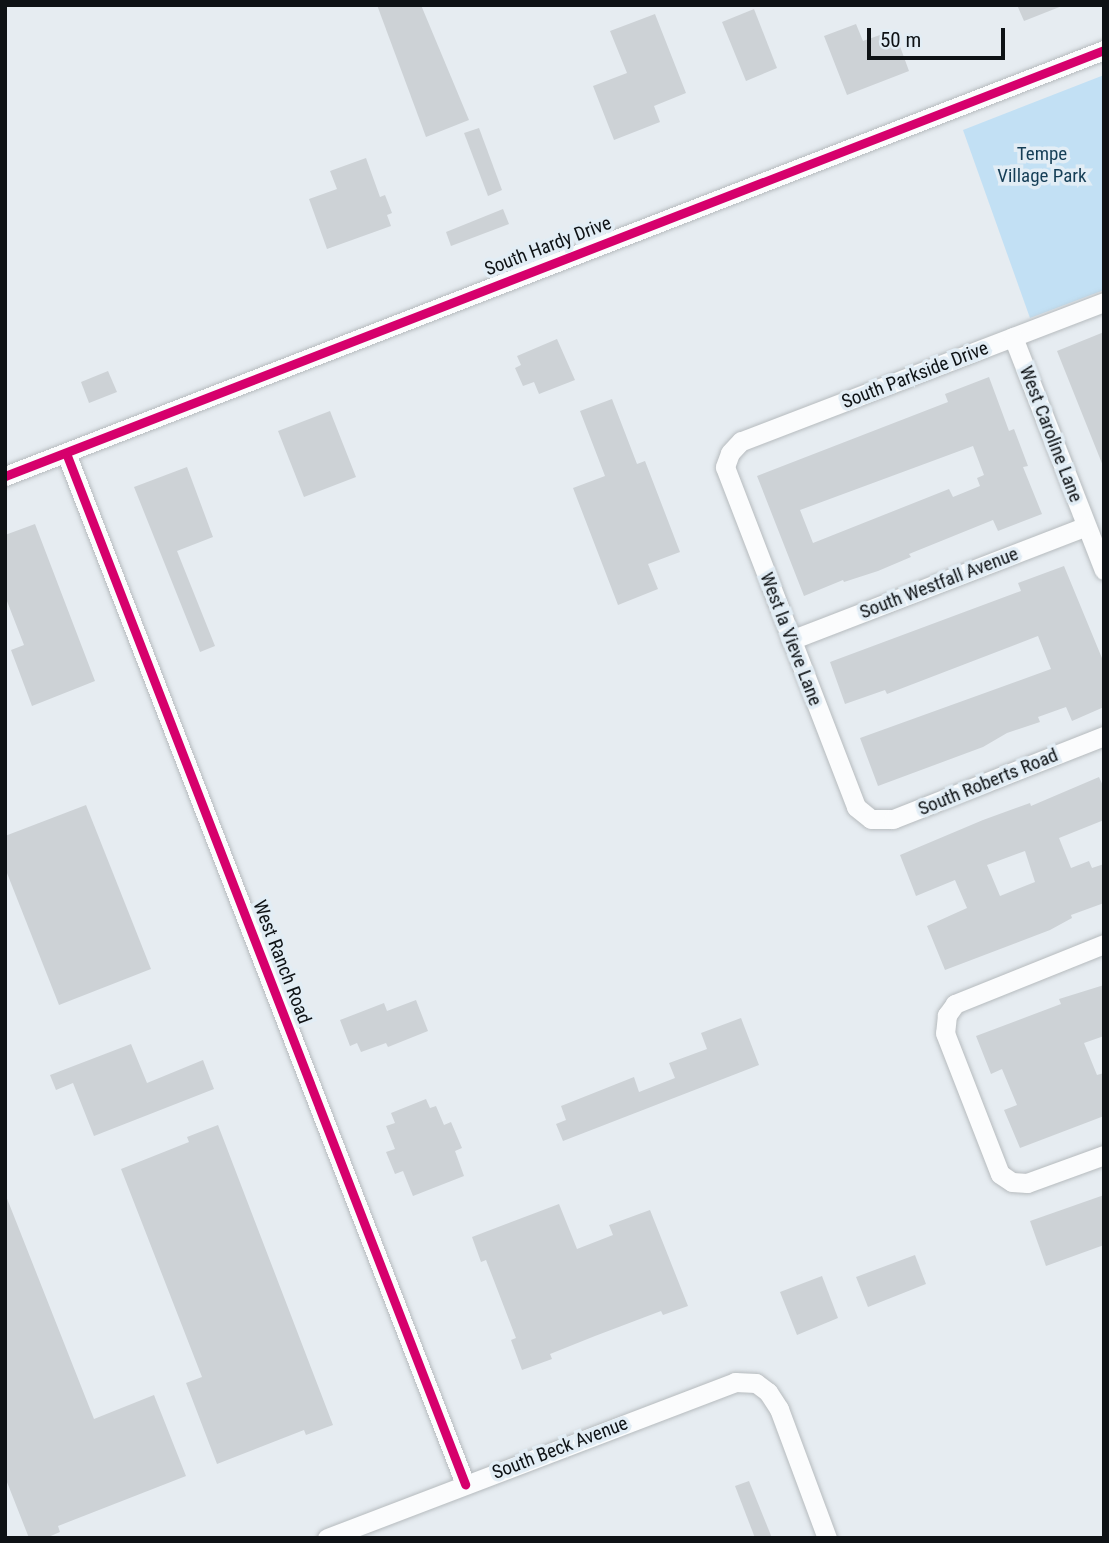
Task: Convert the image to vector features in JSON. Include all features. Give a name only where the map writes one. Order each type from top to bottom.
[{"type":"street","name":"South Hardy Drive","points":[[5,476],[1104,50]]},
{"type":"street","name":"South Parkside Drive","points":[[730,453],[741,441],[1104,302]]},
{"type":"street","name":"West Caroline Lane","points":[[1013,337],[1104,570]]},
{"type":"street","name":"West Ranch Road","points":[[66,453],[465,1484]]},
{"type":"street","name":"West la Vieve Lane","points":[[730,453],[725,467],[791,640],[856,807],[871,819]]},
{"type":"street","name":"South Westfall Avenue","points":[[791,640],[1086,526]]},
{"type":"street","name":"South Roberts Road","points":[[871,819],[893,819],[1104,736]]},
{"type":"street","points":[[1104,944],[955,1004],[947,1015],[945,1033],[1000,1174],[1012,1182],[1027,1183],[1104,1155]]},
{"type":"street","name":"South Beck Avenue","points":[[327,1538],[735,1382],[756,1383],[768,1392],[779,1409],[827,1538]]},
{"type":"green space","name":"Tempe Village Park","points":[[1104,75],[1104,290],[1030,318],[963,130]]},
{"type":"building","points":[[377,5],[421,5],[469,120],[426,137]]},
{"type":"building","points":[[1017,5],[1062,5],[1062,6],[1024,21]]},
{"type":"building","points":[[754,9],[777,68],[746,81],[722,22]]},
{"type":"building","points":[[655,14],[686,93],[654,106],[660,122],[614,140],[593,86],[627,73],[610,31]]},
{"type":"building","points":[[856,24],[863,41],[894,30],[909,71],[847,95],[824,36]]},
{"type":"building","points":[[479,128],[502,190],[488,196],[464,133]]},
{"type":"building","points":[[366,158],[380,197],[385,195],[392,213],[387,215],[391,226],[327,249],[309,199],[337,189],[330,171]]},
{"type":"building","points":[[503,209],[509,224],[451,246],[446,232]]},
{"type":"building","points":[[1104,332],[1104,465],[1103,466],[1057,351]]},
{"type":"building","points":[[557,339],[575,380],[539,394],[534,382],[523,386],[515,368],[521,365],[517,356]]},
{"type":"building","points":[[108,371],[117,392],[89,403],[81,382]]},
{"type":"building","points":[[989,377],[1009,431],[1014,429],[1028,466],[1023,467],[1042,514],[998,531],[993,520],[909,554],[911,557],[878,571],[844,582],[843,580],[804,596],[757,476],[948,402],[945,394]],"holes":[[[973,446],[984,475],[977,478],[980,486],[953,497],[949,489],[813,543],[800,510]]]},
{"type":"building","points":[[612,399],[637,464],[645,461],[680,552],[648,564],[658,589],[618,605],[573,488],[605,476],[580,411]]},
{"type":"building","points":[[330,411],[356,477],[304,497],[278,431]]},
{"type":"building","points":[[187,467],[213,537],[177,551],[215,646],[200,652],[134,487]]},
{"type":"building","points":[[35,524],[95,681],[32,706],[11,650],[24,645],[5,596],[5,535]]},
{"type":"building","points":[[1064,566],[1104,663],[1104,707],[1072,721],[1066,707],[1038,717],[1040,722],[1007,733],[983,747],[878,786],[860,738],[1051,669],[1038,636],[887,694],[885,690],[845,704],[830,662],[1021,591],[1018,583]]},
{"type":"building","points":[[1099,777],[1104,788],[1104,820],[1059,838],[1071,868],[1089,861],[1092,868],[1104,864],[1104,903],[1071,915],[1072,918],[1050,930],[945,970],[927,926],[967,908],[955,880],[916,896],[900,855],[983,820],[1030,803],[1031,806]],"holes":[[[1025,851],[1035,882],[1000,896],[987,865]]]},
{"type":"building","points":[[86,805],[151,969],[59,1005],[5,868],[5,836]]},
{"type":"building","points":[[1104,985],[1104,1036],[1084,1043],[1097,1075],[1104,1073],[1104,1116],[1020,1148],[1004,1110],[1017,1105],[1002,1069],[991,1074],[976,1036],[1061,1004],[1059,999]]},
{"type":"building","points":[[416,1000],[428,1031],[388,1047],[386,1043],[361,1052],[357,1043],[350,1046],[340,1020],[384,1003],[387,1011]]},
{"type":"building","points":[[741,1018],[759,1065],[563,1141],[556,1124],[566,1120],[561,1106],[634,1077],[639,1092],[675,1078],[669,1063],[707,1049],[701,1033]]},
{"type":"building","points":[[131,1044],[147,1083],[203,1060],[214,1089],[94,1136],[73,1083],[56,1090],[50,1075]]},
{"type":"building","points":[[426,1099],[430,1108],[436,1106],[444,1125],[451,1122],[462,1148],[455,1151],[464,1176],[413,1196],[403,1171],[395,1174],[386,1152],[395,1149],[386,1126],[395,1123],[391,1113]]},
{"type":"building","points":[[218,1125],[333,1425],[306,1435],[304,1430],[217,1464],[186,1383],[202,1377],[121,1169],[189,1142],[187,1137]]},
{"type":"building","points":[[1104,1195],[1104,1245],[1046,1266],[1030,1221]]},
{"type":"building","points":[[6,1196],[94,1419],[154,1395],[186,1476],[58,1526],[60,1532],[46,1538],[29,1538],[5,1477]]},
{"type":"building","points":[[559,1204],[577,1249],[613,1235],[609,1225],[650,1210],[688,1306],[663,1315],[661,1311],[595,1336],[550,1354],[552,1359],[522,1370],[511,1340],[516,1338],[486,1260],[481,1262],[472,1237]]},
{"type":"building","points":[[915,1255],[926,1284],[868,1307],[856,1277]]},
{"type":"building","points":[[822,1276],[838,1318],[797,1335],[780,1292]]},
{"type":"building","points":[[749,1481],[772,1538],[755,1538],[735,1486]]},
{"type":"cycle path","points":[[5,476],[1104,50]]},
{"type":"cycle path","points":[[66,453],[465,1484]]}]
